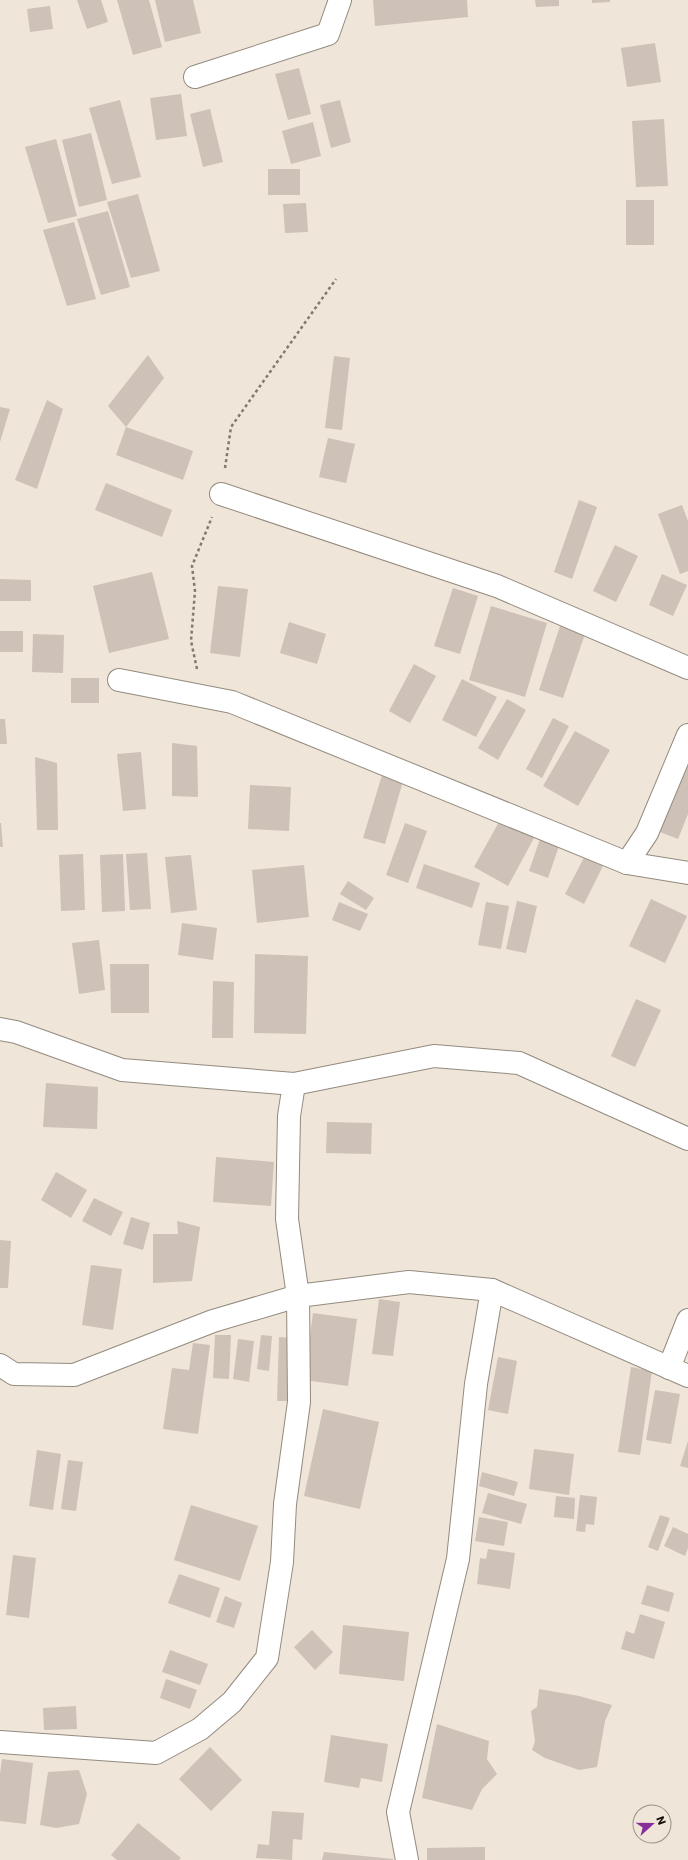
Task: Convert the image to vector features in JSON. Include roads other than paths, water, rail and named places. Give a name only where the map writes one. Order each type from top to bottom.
[{"type":"street","points":[[195,77],[328,34],[340,0]]},
{"type":"street","points":[[222,494],[497,586],[688,668]]},
{"type":"street","points":[[119,680],[232,702],[627,863],[688,873]]},
{"type":"street","points":[[627,863],[647,833],[688,735]]},
{"type":"street","points":[[0,1029],[16,1032],[122,1070],[294,1084],[434,1056],[519,1063],[688,1139]]},
{"type":"street","points":[[0,1742],[156,1753],[205,1725],[232,1702],[267,1658],[282,1562],[285,1504],[299,1402],[298,1296],[286,1219],[289,1116],[294,1084]]},
{"type":"street","points":[[0,1366],[14,1374],[74,1375],[213,1321],[298,1296],[409,1282],[492,1290],[678,1372],[688,1320]]},
{"type":"street","points":[[407,1860],[398,1812],[458,1558],[476,1384],[492,1290]]}]
